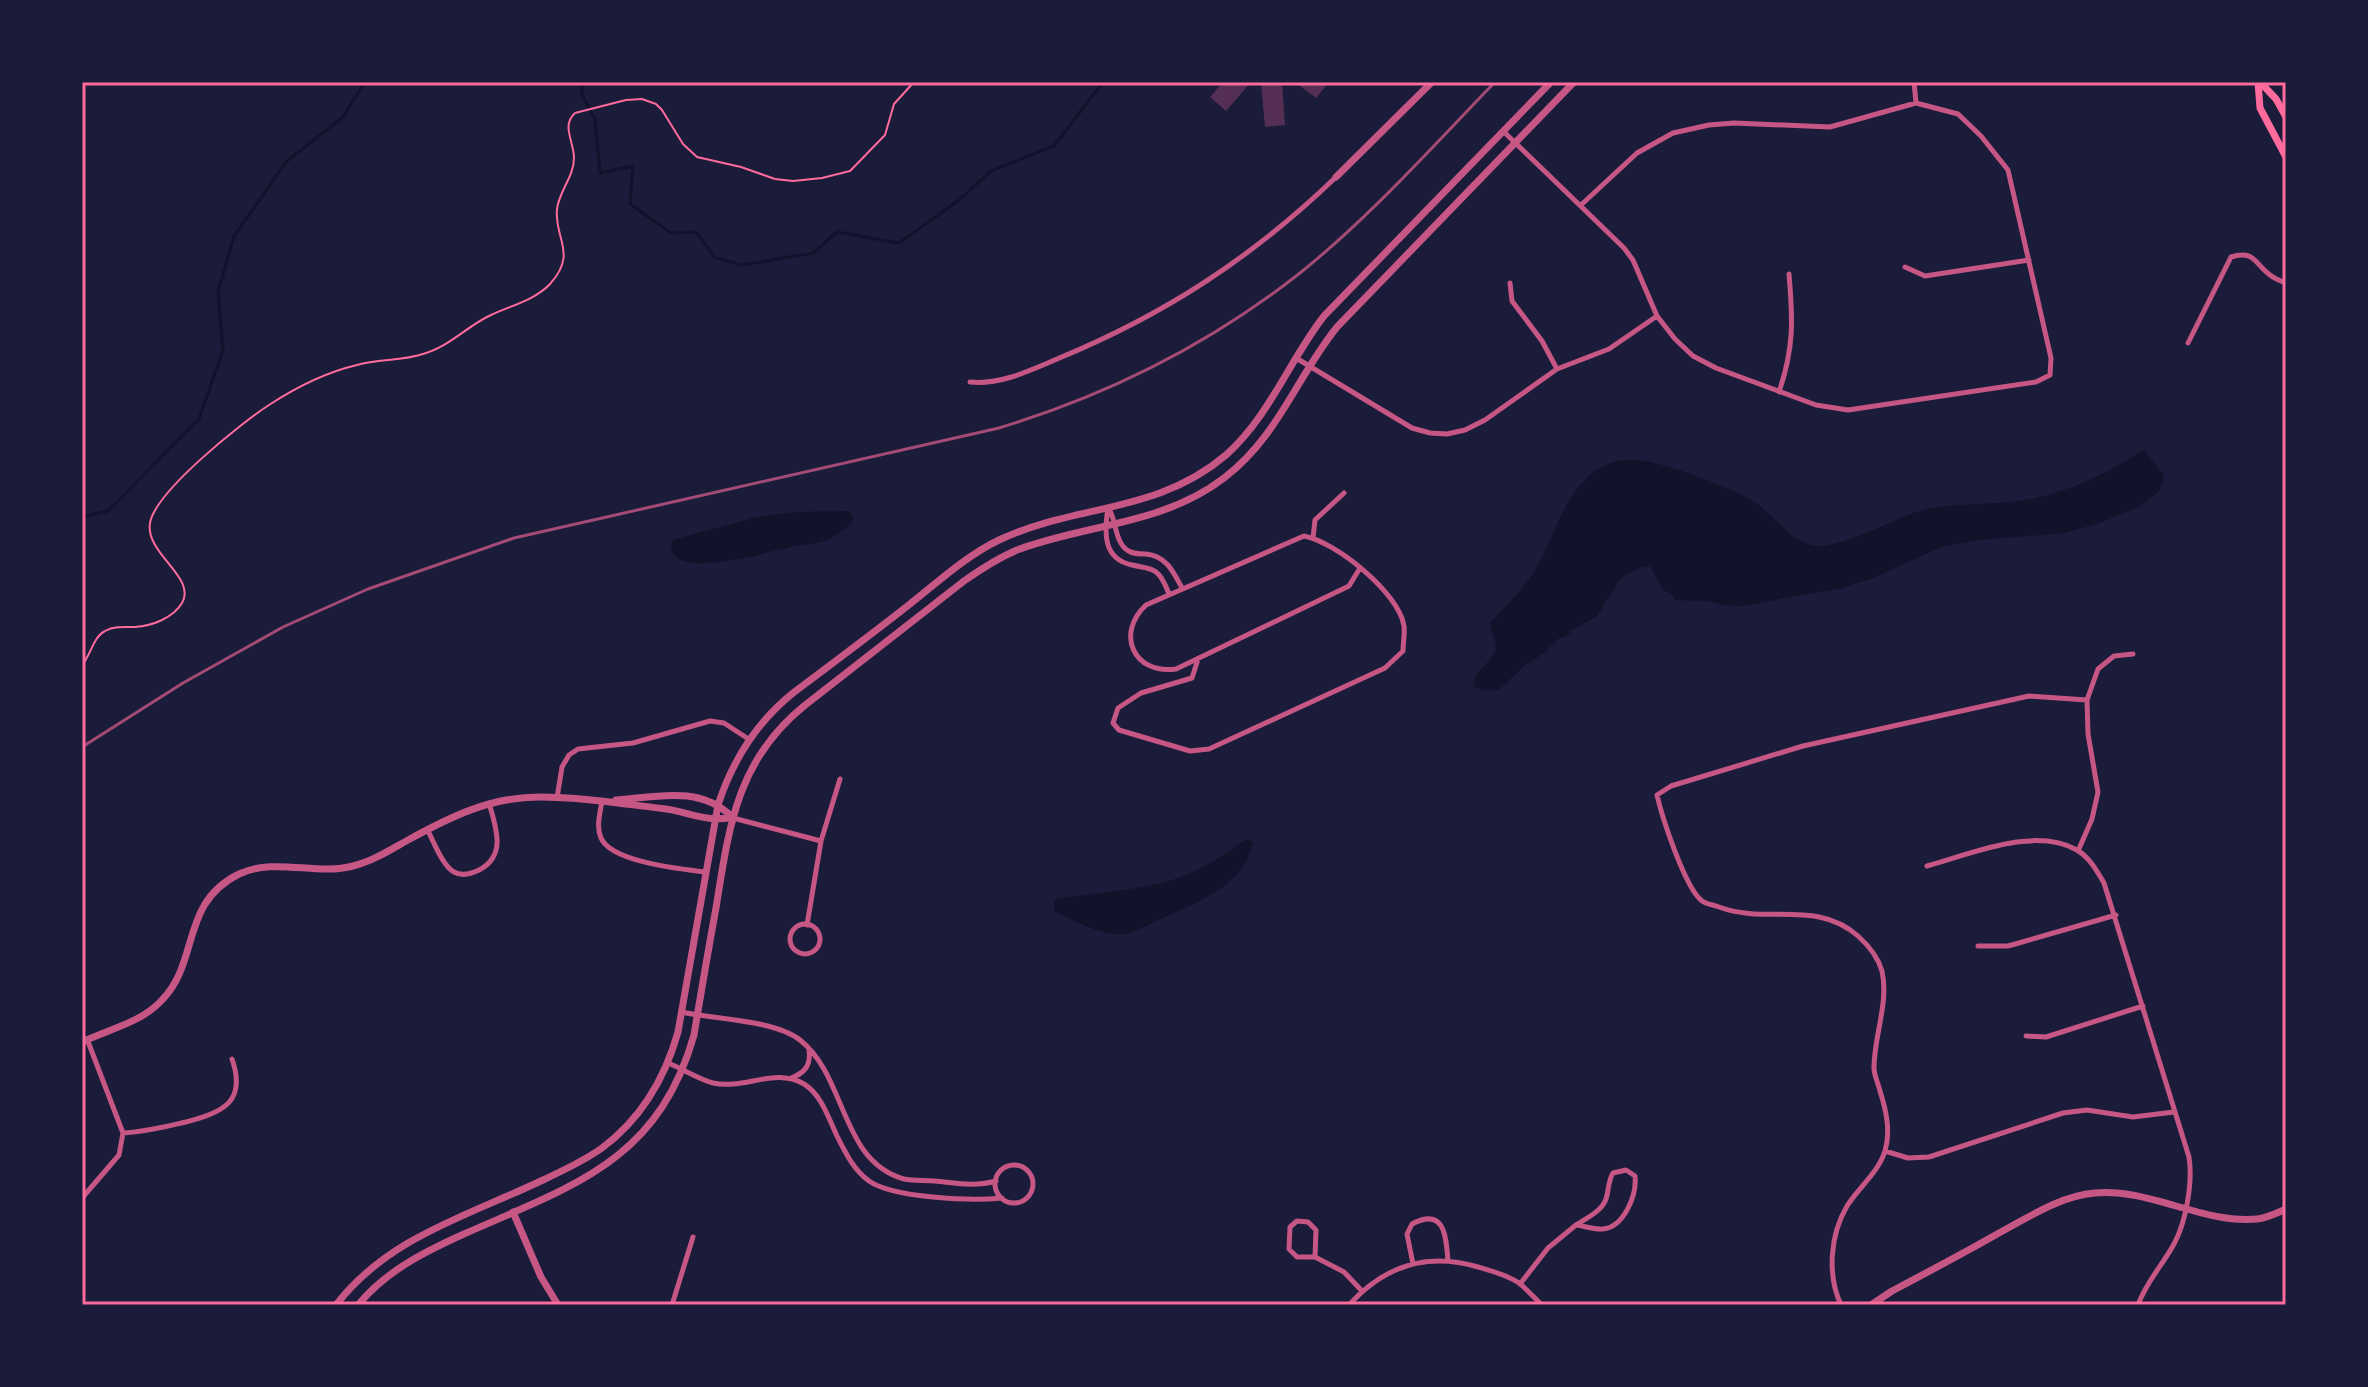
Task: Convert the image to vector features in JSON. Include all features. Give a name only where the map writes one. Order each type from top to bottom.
[{"type":"main road","points":[[2259,82],[2276,99],[2286,117]]},
{"type":"main road","points":[[2259,82],[2260,108],[2286,157]]},
{"type":"street","points":[[970,382],[998,381],[1085,348],[1156,314],[1209,281],[1250,252],[1336,177],[1432,82]]},
{"type":"street","points":[[336,1305],[360,1276],[401,1247],[575,1165],[602,1148],[643,1106],[668,1063],[678,1032],[718,805],[731,771],[750,740],[783,701],[969,558],[997,541],[1022,531],[1151,497],[1198,476],[1227,454],[1258,421],[1312,332],[1341,298],[1551,82]]},
{"type":"street","points":[[358,1305],[380,1282],[410,1261],[583,1180],[612,1161],[648,1127],[683,1069],[694,1035],[732,817],[754,763],[785,722],[992,563],[1027,547],[1116,525],[1190,500],[1238,467],[1271,430],[1309,366],[1345,319],[1574,82]]},
{"type":"street","points":[[1914,82],[1916,103]]},
{"type":"street","points":[[1503,131],[1624,248],[1633,260],[1657,316],[1693,356],[1716,368],[1816,405],[1848,410],[2036,382],[2050,375],[2051,358],[2008,170],[1981,136],[1958,114],[1916,103],[1830,127],[1734,123],[1673,133],[1637,153],[1581,205]]},
{"type":"street","points":[[2188,343],[2231,257],[2249,254],[2271,277],[2286,283]]},
{"type":"street","points":[[1905,267],[1925,276],[2029,260]]},
{"type":"street","points":[[1779,392],[1790,357],[1793,331],[1789,274]]},
{"type":"street","points":[[1510,283],[1512,301],[1542,341],[1557,369]]},
{"type":"street","points":[[1295,358],[1412,428],[1447,434],[1465,430],[1485,420],[1557,369],[1609,349],[1657,316]]},
{"type":"street","points":[[1313,538],[1315,520],[1344,493]]},
{"type":"street","points":[[1108,508],[1125,549],[1162,559],[1182,588]]},
{"type":"street","points":[[1108,508],[1108,547],[1116,559],[1155,571],[1169,594]]},
{"type":"street","points":[[1198,659],[1192,678],[1141,693],[1118,708],[1113,723],[1119,730],[1190,751],[1209,749],[1385,668],[1403,651],[1404,625],[1393,600],[1360,568],[1333,547],[1304,536],[1146,605],[1136,614],[1129,634],[1133,649],[1143,663],[1161,671],[1176,669],[1349,586],[1360,568]]},
{"type":"street","points":[[2078,851],[2092,819],[2098,792],[2088,734],[2087,700],[2098,669],[2114,656],[2133,654]]},
{"type":"street","points":[[1841,1305],[1831,1276],[1836,1233],[1847,1206],[1872,1175],[1885,1151],[1886,1110],[1873,1070],[1883,998],[1882,970],[1870,947],[1851,930],[1819,915],[1738,914],[1701,900],[1683,872],[1657,795],[1671,786],[1818,743],[2029,696],[2087,700]]},
{"type":"street","points":[[557,798],[562,767],[569,755],[578,749],[633,743],[710,721],[724,723],[750,740]]},
{"type":"street","points":[[807,925],[821,841],[840,779]]},
{"type":"street","points":[[602,801],[674,794],[718,805],[732,817]]},
{"type":"street","points":[[82,1198],[119,1155],[123,1133],[85,1041],[142,1016],[165,998],[178,977],[194,924],[203,906],[231,879],[248,871],[269,867],[352,867],[456,815],[489,803],[526,798],[602,801],[714,819],[732,817],[821,841]]},
{"type":"street","points":[[602,801],[599,829],[609,849],[621,856],[705,872]]},
{"type":"street","points":[[427,829],[456,874],[480,870],[492,861],[497,850],[498,835],[489,803]]},
{"type":"street","points":[[1927,866],[2017,842],[2041,840],[2078,851],[2093,864],[2104,883],[2191,1168],[2175,1242],[2149,1280],[2138,1305]]},
{"type":"street","points":[[1978,946],[2008,946],[2116,915]]},
{"type":"street","points":[[807,925],[816,930],[819,939],[816,949],[803,954],[794,950],[790,940],[793,930],[807,925]]},
{"type":"street","points":[[2026,1036],[2046,1037],[2143,1006]]},
{"type":"street","points":[[681,1012],[773,1027],[789,1033],[808,1048],[824,1069],[861,1149],[878,1166],[904,1179],[981,1186],[996,1181]]},
{"type":"street","points":[[791,1079],[801,1075],[807,1067],[810,1058],[808,1048]]},
{"type":"street","points":[[123,1133],[149,1131],[214,1115],[229,1104],[238,1087],[232,1059]]},
{"type":"street","points":[[668,1063],[712,1083],[730,1084],[776,1077],[804,1084],[813,1092],[849,1160],[870,1182],[902,1193],[982,1200],[1002,1198],[1015,1203],[1027,1198],[1032,1190],[1031,1177],[1025,1169],[1013,1165],[1000,1171],[996,1181],[1002,1198]]},
{"type":"street","points":[[1885,1151],[1908,1158],[1929,1157],[2063,1113],[2087,1110],[2133,1117],[2174,1112]]},
{"type":"street","points":[[1520,1284],[1548,1248],[1576,1225],[1602,1206],[1613,1173],[1626,1170],[1635,1176],[1635,1187],[1627,1208],[1616,1223],[1601,1229],[1576,1225]]},
{"type":"street","points":[[1871,1305],[2062,1200],[2096,1192],[2115,1193],[2234,1219],[2261,1219],[2286,1209]]},
{"type":"street","points":[[513,1212],[541,1277],[558,1305]]},
{"type":"street","points":[[1413,1264],[1407,1234],[1412,1224],[1428,1219],[1439,1222],[1446,1231],[1448,1261]]},
{"type":"street","points":[[1315,1257],[1316,1230],[1308,1222],[1297,1221],[1290,1227],[1289,1249],[1297,1257],[1315,1257],[1344,1272],[1362,1291]]},
{"type":"street","points":[[672,1305],[693,1237]]},
{"type":"street","points":[[1349,1305],[1362,1291],[1393,1270],[1413,1264],[1448,1261],[1497,1273],[1520,1284],[1541,1305]]},
{"type":"path","points":[[82,665],[106,630],[151,625],[172,614],[182,604],[185,597],[183,584],[152,542],[149,532],[153,513],[166,494],[245,422],[270,404],[337,371],[435,350],[476,323],[539,292],[552,281],[563,256],[564,245],[557,211],[573,168],[568,122],[575,113],[635,98],[649,101],[668,116],[680,140],[697,157],[775,179],[793,181],[850,171],[885,135],[894,104],[914,82]]},
{"type":"path","points":[[2282,82],[2286,89]]},
{"type":"shaded area","points":[[2144,450],[2163,474],[2164,481],[2158,492],[2137,508],[2064,533],[1979,540],[1941,547],[1873,578],[1842,588],[1742,606],[1724,605],[1675,600],[1672,594],[1663,590],[1650,566],[1639,568],[1621,578],[1597,616],[1558,639],[1500,689],[1484,691],[1474,686],[1478,673],[1496,650],[1490,623],[1534,572],[1571,497],[1593,472],[1611,463],[1630,460],[1649,462],[1717,484],[1764,509],[1800,540],[1826,546],[1919,511],[2018,501],[2056,493],[2092,479]]},
{"type":"shaded area","points":[[847,511],[853,520],[851,523],[829,539],[818,542],[718,562],[683,561],[673,554],[672,541],[676,539],[757,517],[795,512]]},
{"type":"shaded area","points":[[1246,839],[1253,842],[1248,858],[1228,883],[1201,901],[1135,931],[1122,934],[1105,932],[1088,927],[1054,909],[1056,899],[1135,888],[1181,877],[1207,865]]},
{"type":"building","points":[[1223,82],[1251,82],[1226,111],[1210,97]]},
{"type":"building","points":[[1261,82],[1282,82],[1285,125],[1265,127]]},
{"type":"building","points":[[1295,82],[1329,82],[1316,98]]},
{"type":"waterway","points":[[82,517],[108,511],[199,419],[223,350],[218,292],[234,236],[287,161],[343,117],[365,82]]},
{"type":"waterway","points":[[582,82],[582,95],[595,119],[600,173],[633,166],[630,204],[671,233],[696,232],[715,258],[742,265],[813,253],[837,232],[899,243],[959,200],[991,171],[1054,146],[1103,82]]},
{"type":"railway","points":[[82,747],[183,683],[283,627],[368,589],[514,538],[999,428],[1079,400],[1157,365],[1230,323],[1300,273],[1376,205],[1495,82]]}]
